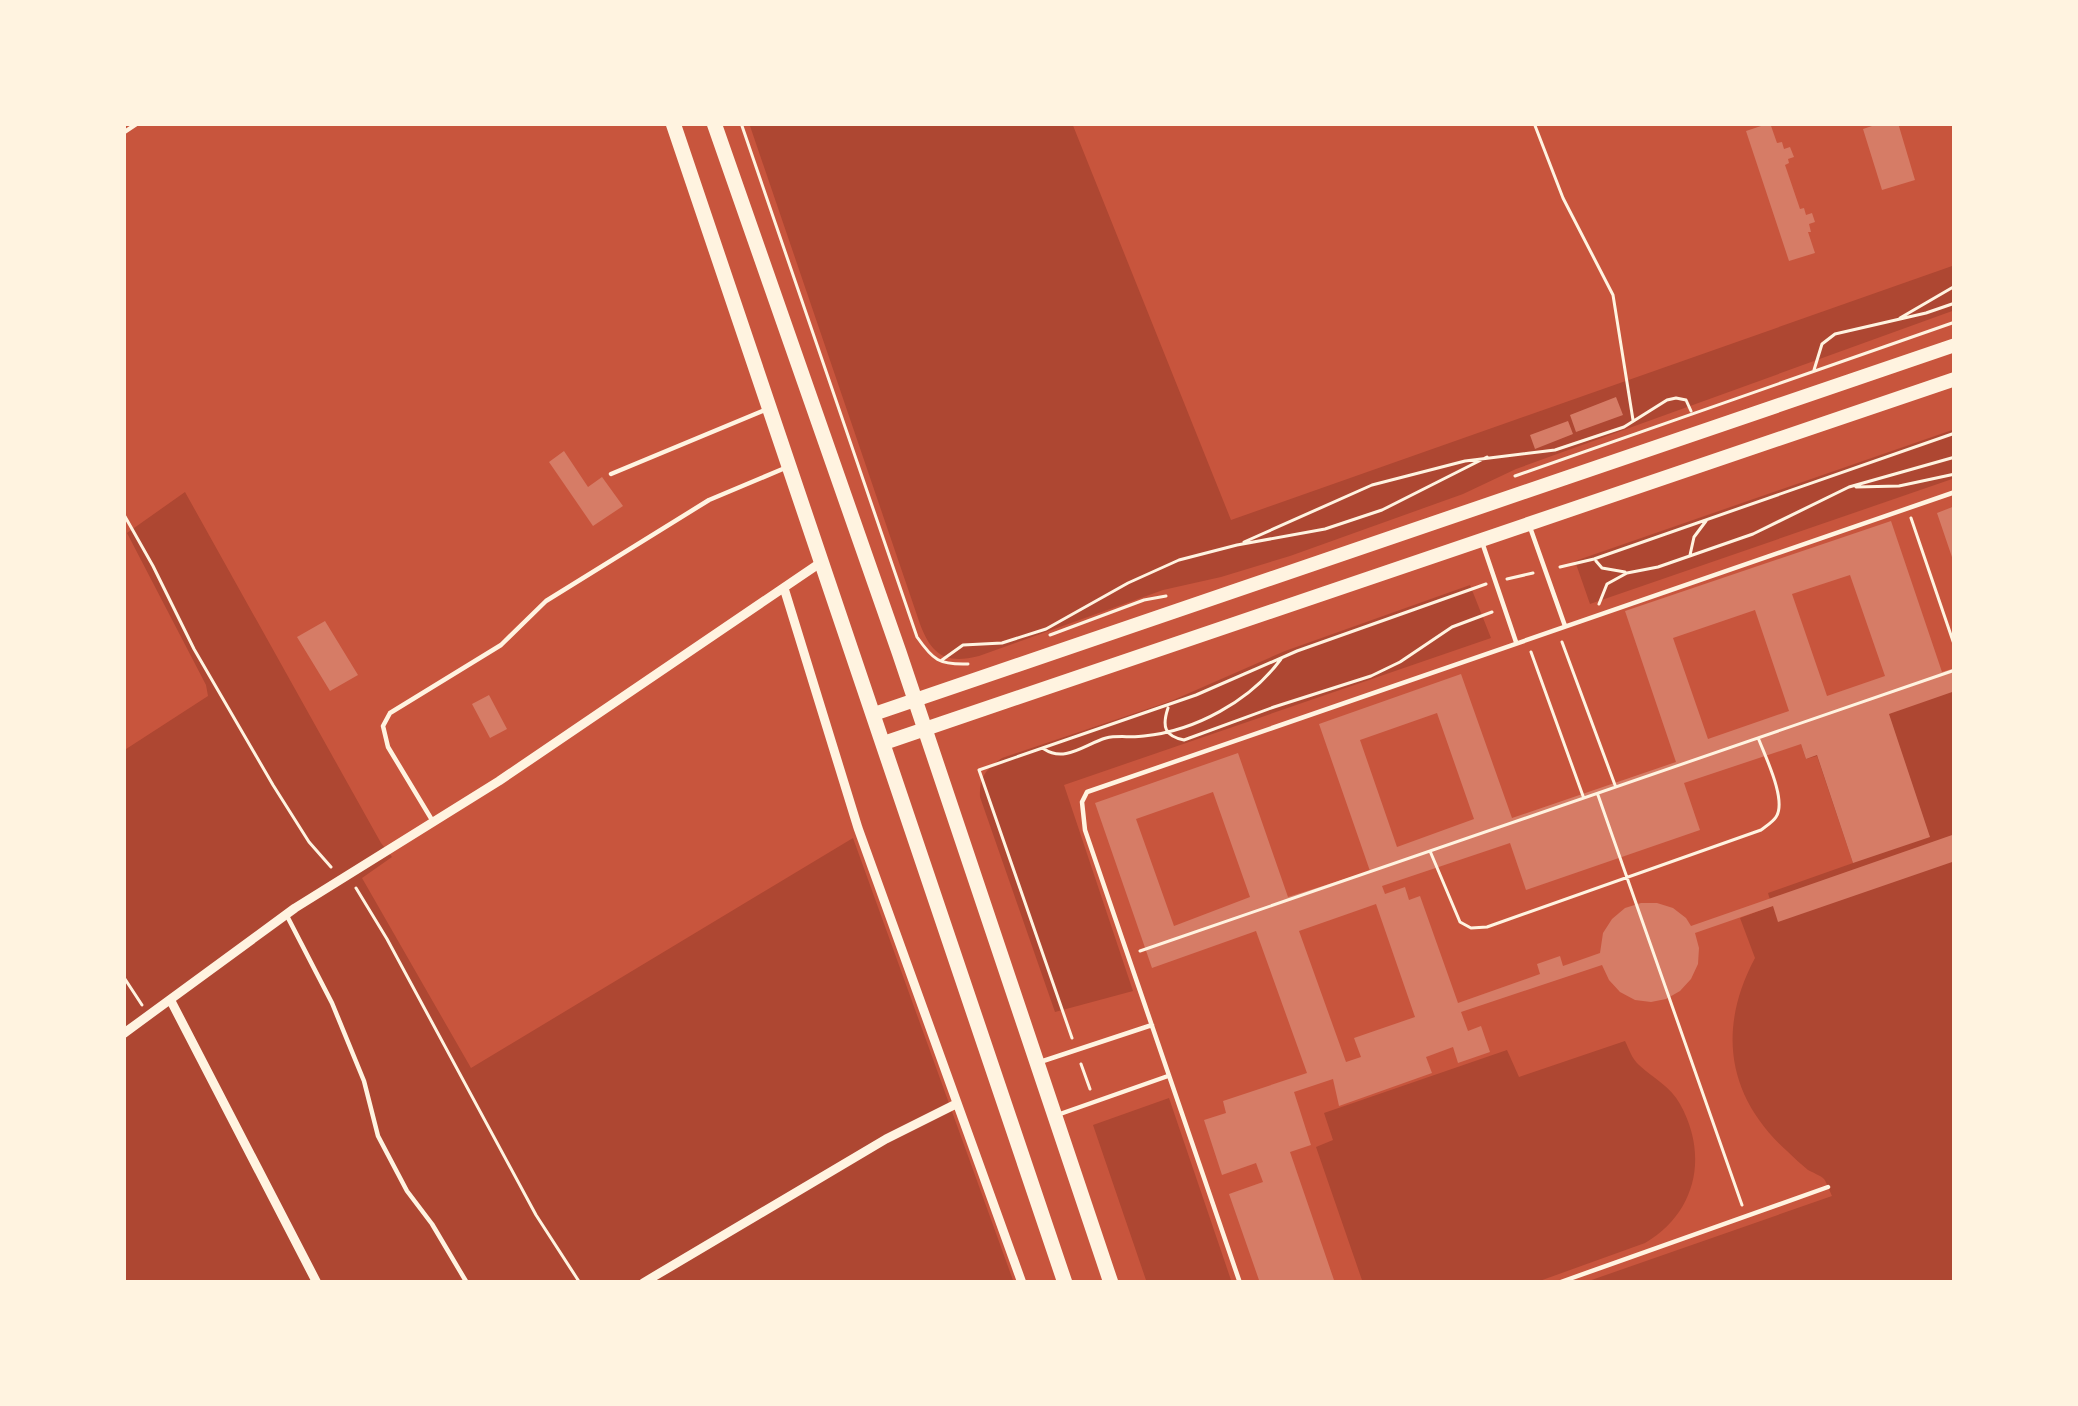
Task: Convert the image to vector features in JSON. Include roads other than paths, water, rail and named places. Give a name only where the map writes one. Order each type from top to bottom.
[{"type":"main road","points":[[673,123],[1065,1283]]},
{"type":"main road","points":[[714,123],[1111,1283]]},
{"type":"main road","points":[[874,713],[1955,345]]},
{"type":"main road","points":[[884,742],[1955,379]]},
{"type":"street","points":[[123,1034],[286,914],[500,781],[823,561]]},
{"type":"street","points":[[784,588],[858,828],[1022,1283]]},
{"type":"street","points":[[170,1001],[317,1283]]},
{"type":"street","points":[[643,1283],[886,1139],[956,1104]]},
{"type":"lane","points":[[123,133],[138,123]]},
{"type":"lane","points":[[611,474],[771,408]]},
{"type":"lane","points":[[433,822],[388,747],[383,726],[390,713],[501,645],[546,601],[709,500],[790,466]]},
{"type":"lane","points":[[1240,1283],[1085,830],[1082,802],[1087,792],[1955,492]]},
{"type":"lane","points":[[1529,523],[1561,627]]},
{"type":"lane","points":[[1481,540],[1516,643]]},
{"type":"lane","points":[[286,914],[332,1003],[364,1082],[378,1136],[466,1283]]},
{"type":"lane","points":[[1037,1063],[1152,1025]]},
{"type":"lane","points":[[1054,1115],[1169,1076]]},
{"type":"lane","points":[[1558,1283],[1828,1187]]}]
